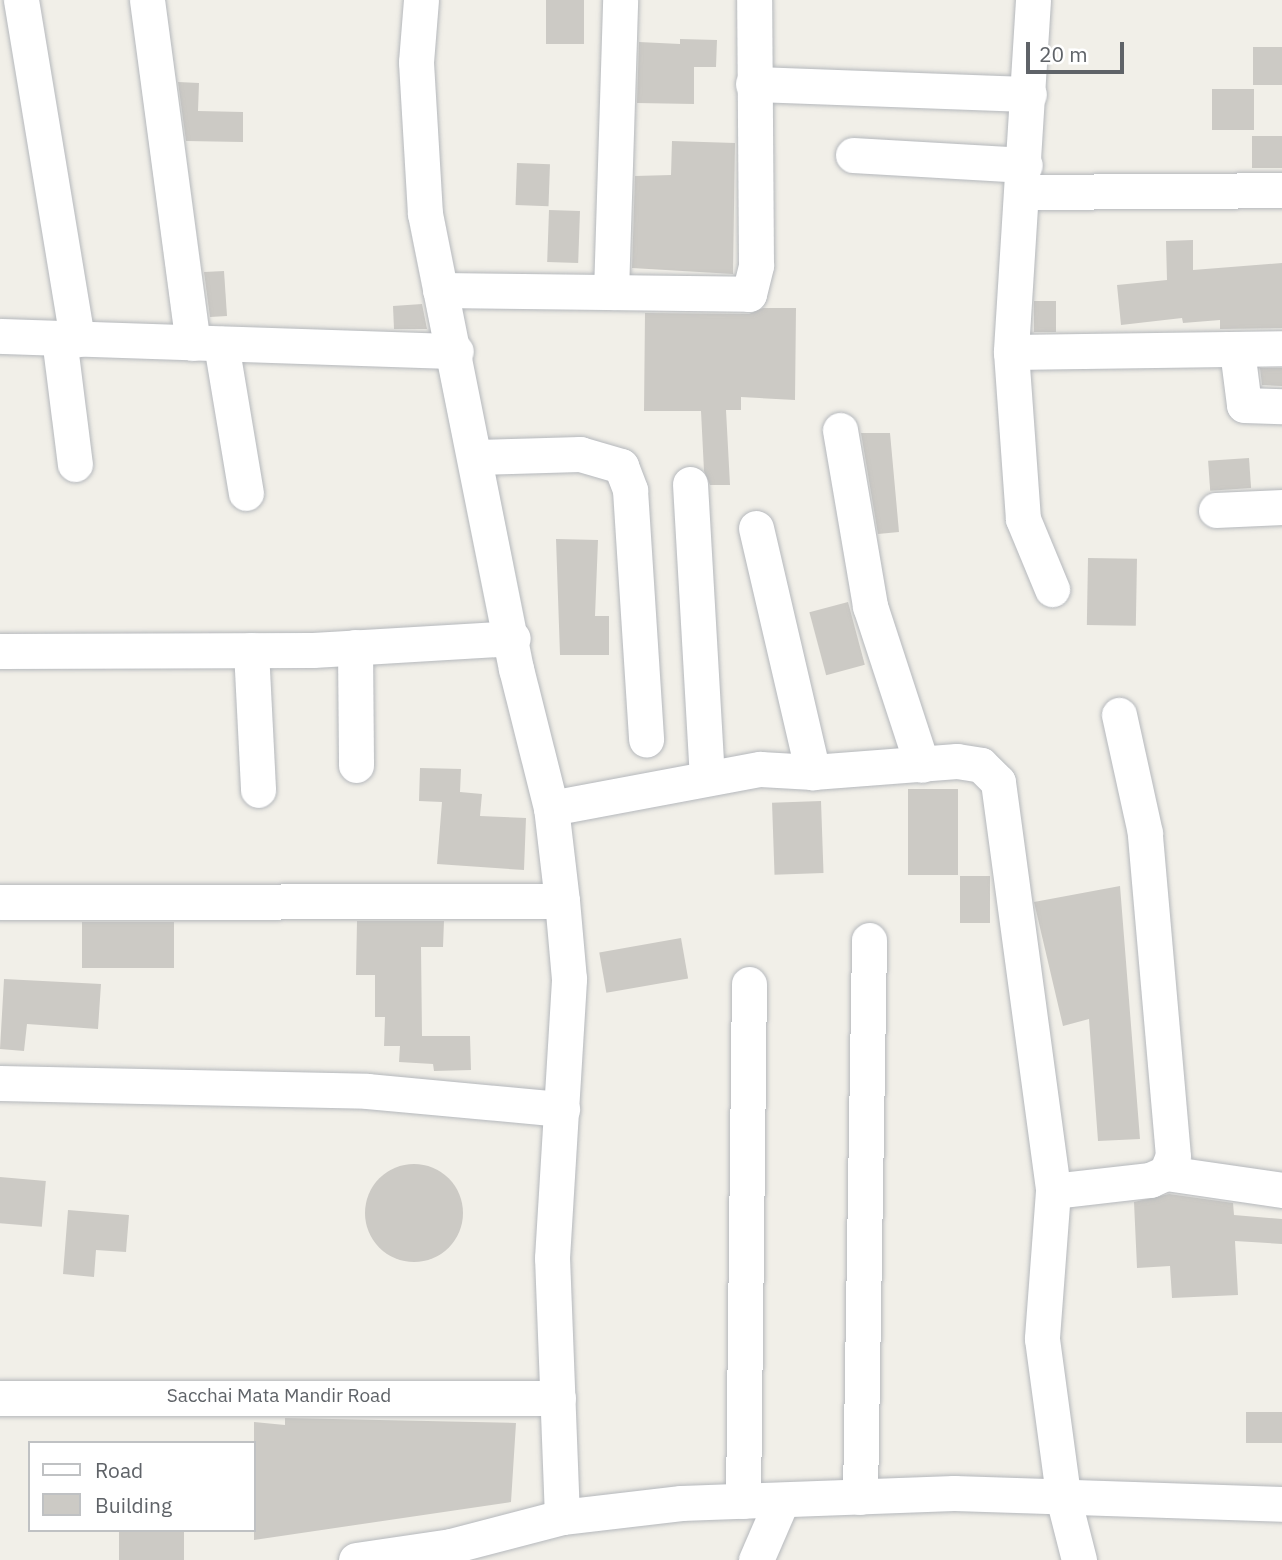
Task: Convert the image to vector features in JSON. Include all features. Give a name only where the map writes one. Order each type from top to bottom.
[{"type":"street","points":[[21,0],[68,338],[75,464]]},
{"type":"street","points":[[147,0],[207,343],[246,493]]},
{"type":"street","points":[[421,0],[416,62],[425,214],[440,290],[456,351],[513,638],[516,669],[551,808],[562,901],[569,979],[552,1258],[562,1517]]},
{"type":"street","points":[[611,292],[620,0]]},
{"type":"street","points":[[440,290],[749,294],[756,265],[754,0]]},
{"type":"street","points":[[1033,0],[1024,178],[1010,352],[1023,519],[1052,589]]},
{"type":"street","points":[[753,84],[1029,94]]},
{"type":"street","points":[[853,155],[1024,178],[1282,190]]},
{"type":"street","points":[[0,336],[456,351]]},
{"type":"street","points":[[1010,352],[1282,348]]},
{"type":"street","points":[[1237,350],[1244,405],[1282,406]]},
{"type":"street","points":[[840,430],[870,606],[922,765]]},
{"type":"street","points":[[477,457],[580,454],[621,466],[630,490],[646,739]]},
{"type":"street","points":[[690,484],[707,777]]},
{"type":"street","points":[[1216,510],[1282,507]]},
{"type":"street","points":[[756,528],[813,772]]},
{"type":"street","points":[[0,651],[251,650],[513,638]]},
{"type":"street","points":[[355,647],[356,765]]},
{"type":"street","points":[[251,650],[258,790]]},
{"type":"street","points":[[1119,715],[1145,833],[1156,926],[1173,1156],[1166,1173]]},
{"type":"street","points":[[551,808],[760,769],[813,772],[922,765],[981,765],[998,782],[1053,1191],[1042,1339],[1064,1501],[1075,1556]]},
{"type":"street","points":[[0,902],[562,901]]},
{"type":"street","points":[[860,1497],[869,940]]},
{"type":"street","points":[[743,1501],[748,984]]},
{"type":"street","points":[[0,1083],[367,1091],[562,1109]]},
{"type":"street","points":[[1053,1191],[1166,1173],[1282,1190]]},
{"type":"street","name":"Sacchai Mata Mandir Road","points":[[0,1398],[558,1398]]},
{"type":"street","points":[[356,1560],[450,1553],[562,1517],[743,1501],[954,1493],[1064,1501],[1282,1504]]},
{"type":"street","points":[[756,1560],[782,1500]]},
{"type":"building","points":[[546,0],[584,0],[584,44],[546,44]]},
{"type":"building","points":[[680,39],[717,40],[716,67],[694,67],[694,104],[637,103],[639,42],[680,44]]},
{"type":"building","points":[[1253,47],[1282,47],[1282,85],[1253,85]]},
{"type":"building","points":[[178,82],[199,83],[198,111],[243,112],[243,142],[186,141]]},
{"type":"building","points":[[1212,89],[1254,89],[1254,130],[1212,130]]},
{"type":"building","points":[[1252,136],[1282,136],[1282,168],[1252,168]]},
{"type":"building","points":[[672,141],[735,143],[733,274],[632,268],[635,176],[671,175]]},
{"type":"building","points":[[517,163],[550,164],[549,206],[516,205]]},
{"type":"building","points":[[549,210],[580,211],[578,263],[547,262]]},
{"type":"building","points":[[1193,240],[1193,270],[1282,263],[1282,328],[1220,329],[1220,320],[1183,323],[1182,318],[1121,325],[1117,285],[1167,280],[1166,241]]},
{"type":"building","points":[[224,271],[227,316],[210,317],[204,272]]},
{"type":"building","points":[[1034,301],[1056,301],[1056,332],[1034,332]]},
{"type":"building","points":[[422,304],[427,329],[394,329],[393,306]]},
{"type":"building","points":[[763,308],[796,308],[795,400],[741,397],[741,410],[726,410],[730,485],[710,485],[704,471],[701,411],[644,411],[645,313],[749,314]]},
{"type":"building","points":[[1260,368],[1282,368],[1282,386],[1262,385]]},
{"type":"building","points":[[861,433],[890,433],[899,532],[878,534]]},
{"type":"building","points":[[1249,458],[1251,488],[1210,491],[1208,461]]},
{"type":"building","points":[[556,539],[598,540],[595,616],[609,616],[609,655],[560,655]]},
{"type":"building","points":[[1088,558],[1137,559],[1136,626],[1087,625]]},
{"type":"building","points":[[848,602],[865,665],[826,675],[809,612]]},
{"type":"building","points":[[420,768],[461,769],[460,792],[482,794],[480,816],[526,818],[524,870],[437,864],[442,802],[419,801]]},
{"type":"building","points":[[908,789],[958,789],[958,875],[908,875]]},
{"type":"building","points":[[821,801],[824,873],[775,875],[772,803]]},
{"type":"building","points":[[960,876],[990,876],[990,923],[960,923]]},
{"type":"building","points":[[1120,886],[1140,1139],[1098,1141],[1089,1019],[1063,1026],[1034,902]]},
{"type":"building","points":[[357,921],[444,921],[443,947],[421,947],[422,1036],[470,1036],[471,1070],[434,1071],[433,1064],[399,1062],[400,1046],[384,1046],[385,1017],[375,1017],[375,975],[356,975]]},
{"type":"building","points":[[82,922],[174,922],[174,968],[82,968]]},
{"type":"building","points":[[681,938],[688,978],[606,993],[599,952]]},
{"type":"building","points":[[4,979],[101,984],[98,1029],[27,1024],[24,1051],[0,1049]]},
{"type":"building","points":[[414,1164],[433,1168],[448,1179],[459,1194],[463,1213],[459,1232],[448,1247],[433,1258],[414,1262],[395,1258],[380,1247],[369,1232],[365,1213],[369,1194],[380,1179],[395,1168]]},
{"type":"building","points":[[0,1177],[46,1181],[42,1227],[0,1223]]},
{"type":"building","points":[[1169,1194],[1233,1203],[1234,1215],[1282,1219],[1282,1244],[1235,1241],[1238,1295],[1172,1298],[1170,1266],[1137,1268],[1134,1202]]},
{"type":"building","points":[[68,1210],[129,1215],[126,1252],[96,1250],[94,1277],[63,1274]]},
{"type":"building","points":[[1246,1412],[1282,1412],[1282,1443],[1246,1443]]},
{"type":"building","points":[[285,1418],[516,1423],[511,1502],[254,1540],[254,1422],[285,1425]]},
{"type":"building","points":[[119,1532],[184,1532],[184,1560],[119,1560]]}]
